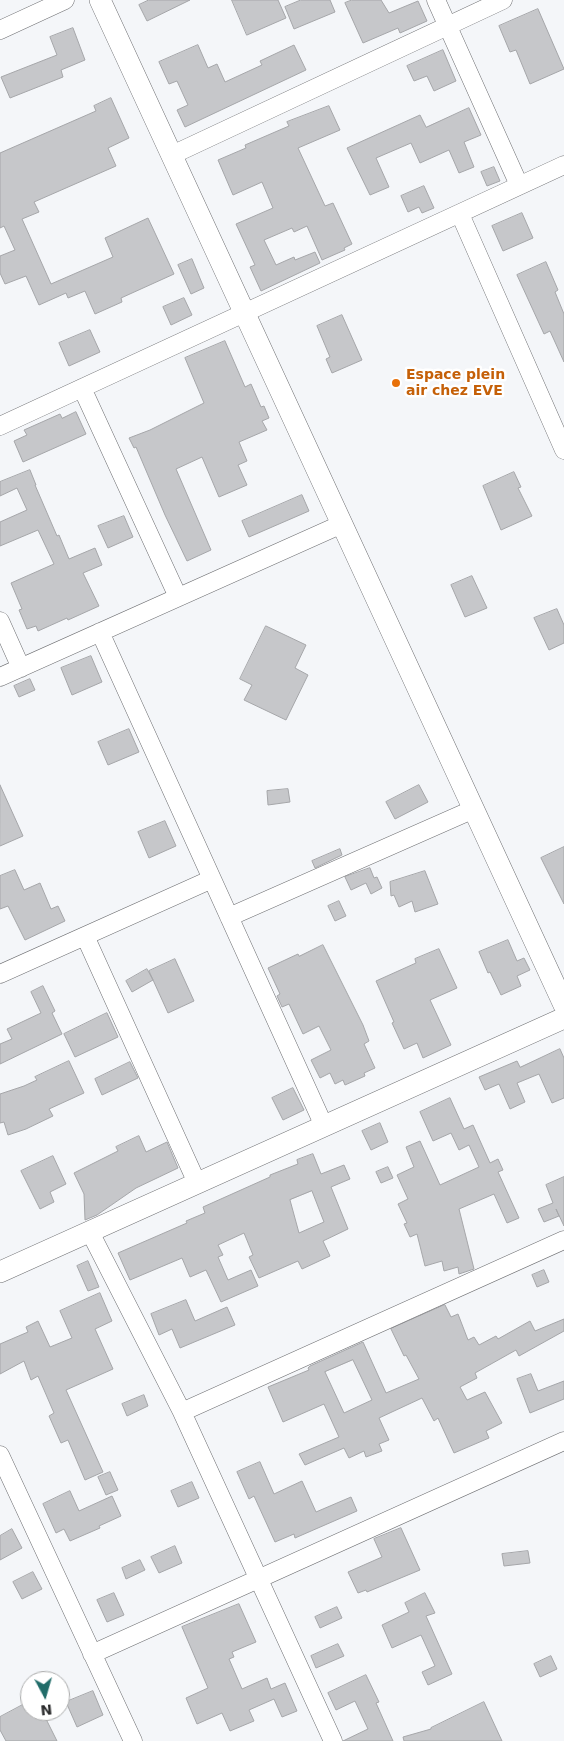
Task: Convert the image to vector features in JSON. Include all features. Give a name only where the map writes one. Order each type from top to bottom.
[{"type":"street","points":[[0,30],[66,0]]},
{"type":"street","points":[[100,0],[564,1005]]},
{"type":"street","points":[[436,0],[519,185]]},
{"type":"street","points":[[172,155],[503,0]]},
{"type":"street","points":[[0,426],[564,165]]},
{"type":"street","points":[[460,214],[564,450]]},
{"type":"street","points":[[82,388],[178,597]]},
{"type":"street","points":[[0,677],[342,524]]},
{"type":"street","points":[[0,620],[21,668]]},
{"type":"street","points":[[100,632],[324,1126]]},
{"type":"street","points":[[229,917],[474,809]]},
{"type":"street","points":[[0,974],[212,879]]},
{"type":"street","points":[[84,936],[197,1183]]},
{"type":"street","points":[[0,1272],[564,1018]]},
{"type":"street","points":[[90,1232],[182,1412],[333,1741]]},
{"type":"street","points":[[182,1412],[564,1240]]},
{"type":"street","points":[[92,1654],[564,1441]]},
{"type":"street","points":[[0,1455],[133,1741]]},
{"type":"building","points":[[149,0],[190,0],[147,21],[139,5]]},
{"type":"building","points":[[232,0],[278,0],[286,18],[247,35]]},
{"type":"building","points":[[301,0],[330,0],[335,12],[294,29],[285,7]]},
{"type":"building","points":[[352,0],[381,0],[389,13],[418,1],[427,21],[400,33],[398,28],[363,43],[345,3]]},
{"type":"building","points":[[538,9],[564,69],[530,84],[516,50],[510,52],[499,26]]},
{"type":"building","points":[[73,28],[85,60],[61,70],[63,77],[10,98],[1,77],[57,55],[50,37]]},
{"type":"building","points":[[198,45],[208,68],[217,64],[225,82],[262,65],[260,61],[294,45],[306,70],[185,127],[177,110],[188,105],[177,81],[169,84],[159,62]]},
{"type":"building","points":[[443,50],[456,81],[434,91],[427,76],[414,81],[407,66]]},
{"type":"building","points":[[111,98],[129,138],[108,148],[116,166],[34,202],[39,212],[22,219],[51,284],[113,257],[105,238],[148,218],[174,274],[121,298],[122,302],[95,314],[85,291],[68,298],[66,293],[39,305],[26,276],[5,284],[0,273],[0,256],[15,250],[4,226],[0,228],[0,153],[96,111],[94,106]]},
{"type":"building","points":[[329,106],[340,130],[298,148],[325,206],[333,203],[352,244],[344,248],[345,250],[322,260],[307,226],[294,232],[292,228],[264,240],[276,265],[294,257],[295,260],[315,252],[320,263],[261,291],[250,267],[255,265],[236,224],[273,208],[262,182],[233,195],[218,160],[246,148],[245,145],[289,126],[287,122]]},
{"type":"building","points":[[469,108],[481,135],[464,142],[474,167],[459,173],[449,150],[420,163],[411,143],[376,158],[389,187],[370,195],[347,148],[420,115],[426,127]]},
{"type":"building","points":[[494,167],[500,181],[487,186],[481,172]]},
{"type":"building","points":[[424,186],[434,208],[422,213],[419,207],[408,212],[401,196]]},
{"type":"building","points":[[522,213],[533,238],[503,251],[492,226]]},
{"type":"building","points":[[192,259],[204,288],[191,294],[178,265]]},
{"type":"building","points":[[546,262],[558,290],[555,292],[564,314],[564,362],[550,331],[544,334],[517,275]]},
{"type":"building","points":[[184,298],[192,315],[171,325],[163,307]]},
{"type":"building","points":[[342,315],[362,360],[332,373],[326,359],[330,357],[317,326]]},
{"type":"building","points":[[90,330],[100,352],[69,366],[59,343]]},
{"type":"building","points":[[225,341],[245,387],[251,384],[261,407],[264,406],[269,418],[262,421],[267,430],[239,442],[247,461],[238,465],[247,485],[219,497],[202,457],[176,469],[211,550],[187,561],[136,447],[134,448],[129,438],[150,430],[204,403],[185,358]]},
{"type":"building","points":[[76,412],[86,434],[23,462],[14,441],[27,435],[24,430],[60,414],[62,418]]},
{"type":"building","points":[[30,470],[57,536],[59,535],[69,559],[95,548],[102,565],[83,573],[99,606],[38,631],[36,626],[27,629],[19,610],[22,609],[11,583],[54,564],[38,530],[0,546],[0,522],[27,510],[17,488],[0,496],[0,482]]},
{"type":"building","points":[[514,472],[521,487],[518,488],[532,516],[501,530],[483,486]]},
{"type":"building","points":[[302,495],[309,511],[249,537],[242,521]]},
{"type":"building","points":[[124,516],[133,537],[108,548],[98,526]]},
{"type":"building","points":[[472,576],[487,608],[465,617],[451,585]]},
{"type":"building","points":[[557,609],[564,625],[564,643],[549,650],[534,618]]},
{"type":"building","points":[[266,626],[306,645],[295,668],[308,675],[286,720],[244,700],[252,685],[240,679]]},
{"type":"building","points":[[91,656],[102,682],[72,695],[61,668]]},
{"type":"building","points":[[30,679],[35,690],[19,697],[14,686]]},
{"type":"building","points":[[129,729],[139,752],[108,765],[98,742]]},
{"type":"building","points":[[0,785],[23,836],[0,846]]},
{"type":"building","points":[[419,785],[428,802],[395,819],[386,802]]},
{"type":"building","points":[[288,789],[290,802],[268,805],[267,791]]},
{"type":"building","points":[[165,821],[176,846],[149,858],[138,832]]},
{"type":"building","points":[[564,847],[564,904],[541,858]]},
{"type":"building","points":[[340,849],[342,855],[315,868],[312,861]]},
{"type":"building","points":[[370,868],[374,878],[377,877],[382,888],[371,894],[366,883],[351,890],[345,877]]},
{"type":"building","points":[[15,870],[24,890],[40,883],[51,909],[58,906],[65,921],[25,940],[8,906],[0,909],[0,876]]},
{"type":"building","points":[[425,871],[438,904],[415,912],[412,901],[399,907],[394,895],[391,896],[390,882]]},
{"type":"building","points":[[339,901],[346,916],[335,921],[328,906]]},
{"type":"building","points":[[508,940],[517,961],[524,958],[530,970],[517,976],[521,986],[501,995],[490,972],[488,973],[479,952]]},
{"type":"building","points":[[323,945],[363,1025],[369,1041],[364,1044],[375,1068],[364,1073],[365,1076],[345,1085],[343,1080],[335,1084],[330,1073],[320,1078],[311,1060],[331,1050],[319,1026],[303,1034],[289,1004],[282,1007],[277,996],[280,994],[268,968]]},
{"type":"building","points":[[439,949],[457,988],[430,1000],[451,1045],[423,1058],[417,1043],[404,1049],[376,981],[416,963],[415,959]]},
{"type":"building","points":[[175,959],[194,1001],[168,1013],[149,971]]},
{"type":"building","points":[[147,969],[153,980],[132,992],[126,981]]},
{"type":"building","points":[[43,986],[55,1011],[52,1013],[62,1034],[0,1064],[0,1044],[12,1039],[7,1029],[41,1013],[31,992]]},
{"type":"building","points":[[107,1013],[118,1037],[75,1057],[64,1034]]},
{"type":"building","points":[[560,1049],[564,1058],[564,1098],[552,1103],[539,1074],[517,1083],[525,1102],[510,1109],[499,1084],[485,1090],[479,1077],[517,1061],[520,1067]]},
{"type":"building","points":[[69,1061],[84,1093],[49,1109],[53,1116],[8,1135],[4,1122],[0,1123],[0,1094],[37,1080],[35,1077]]},
{"type":"building","points":[[130,1062],[138,1078],[102,1095],[95,1079]]},
{"type":"building","points":[[293,1088],[304,1110],[283,1120],[272,1098]]},
{"type":"building","points":[[450,1098],[464,1129],[473,1125],[490,1163],[498,1159],[503,1170],[498,1172],[519,1218],[507,1223],[494,1194],[459,1209],[474,1269],[459,1274],[458,1267],[444,1271],[442,1261],[425,1266],[417,1234],[410,1237],[404,1224],[407,1223],[398,1204],[408,1199],[397,1175],[414,1167],[406,1147],[420,1141],[440,1185],[479,1167],[469,1145],[459,1150],[451,1133],[433,1141],[420,1112]]},
{"type":"building","points":[[380,1123],[388,1142],[371,1150],[362,1131]]},
{"type":"building","points":[[139,1136],[146,1152],[167,1142],[178,1168],[136,1188],[97,1215],[85,1220],[84,1194],[74,1173],[118,1151],[116,1147]]},
{"type":"building","points":[[313,1154],[321,1174],[344,1165],[350,1179],[331,1187],[348,1229],[323,1241],[330,1256],[302,1269],[298,1261],[259,1278],[249,1257],[253,1255],[244,1233],[218,1245],[223,1255],[218,1257],[228,1280],[251,1270],[258,1286],[221,1302],[206,1270],[190,1277],[182,1258],[130,1280],[118,1253],[187,1223],[186,1221],[205,1213],[203,1207],[270,1177],[270,1175],[298,1164],[297,1160]],"holes":[[[312,1191],[324,1222],[299,1233],[290,1200]]]},
{"type":"building","points":[[53,1156],[66,1184],[50,1192],[54,1202],[40,1209],[21,1171]]},
{"type":"building","points":[[388,1167],[393,1178],[381,1183],[376,1172]]},
{"type":"building","points":[[564,1177],[564,1226],[556,1209],[559,1216],[544,1222],[538,1209],[553,1203],[546,1185]]},
{"type":"building","points":[[88,1261],[99,1287],[88,1291],[77,1266]]},
{"type":"building","points":[[544,1270],[549,1282],[537,1287],[532,1275]]},
{"type":"building","points":[[100,1293],[112,1321],[95,1329],[113,1369],[66,1390],[103,1472],[85,1480],[68,1440],[61,1443],[49,1416],[54,1413],[38,1376],[31,1380],[24,1361],[0,1374],[0,1344],[28,1332],[26,1327],[38,1321],[50,1347],[72,1338],[60,1311]]},
{"type":"building","points":[[186,1300],[195,1321],[227,1307],[235,1325],[180,1348],[172,1329],[159,1335],[151,1314]]},
{"type":"building","points":[[445,1305],[451,1317],[458,1314],[468,1340],[474,1337],[479,1345],[496,1336],[498,1339],[530,1321],[535,1331],[564,1319],[564,1331],[519,1356],[516,1350],[475,1373],[477,1378],[460,1387],[467,1400],[485,1392],[502,1423],[486,1431],[489,1438],[454,1453],[438,1418],[434,1421],[422,1398],[379,1418],[389,1440],[379,1444],[382,1451],[366,1457],[364,1451],[349,1458],[344,1448],[305,1465],[299,1454],[339,1437],[324,1404],[283,1422],[268,1387],[309,1370],[310,1366],[363,1342],[386,1393],[419,1379],[406,1355],[404,1356],[391,1329]],"holes":[[[353,1360],[372,1400],[344,1413],[325,1372]]]},
{"type":"building","points":[[531,1374],[538,1391],[564,1381],[564,1399],[530,1413],[517,1379]]},
{"type":"building","points":[[144,1395],[148,1406],[127,1416],[122,1404]]},
{"type":"building","points":[[260,1462],[274,1494],[302,1481],[316,1512],[351,1497],[357,1511],[295,1538],[294,1534],[275,1542],[254,1496],[249,1499],[237,1472]]},
{"type":"building","points":[[110,1472],[118,1490],[106,1495],[98,1477]]},
{"type":"building","points":[[192,1482],[199,1498],[178,1507],[171,1491]]},
{"type":"building","points":[[70,1491],[79,1511],[112,1496],[121,1516],[99,1526],[100,1528],[70,1541],[64,1529],[56,1533],[43,1504]]},
{"type":"building","points":[[401,1528],[420,1570],[367,1592],[366,1590],[358,1593],[348,1572],[382,1557],[374,1539]]},
{"type":"building","points":[[12,1529],[22,1548],[0,1560],[0,1536]]},
{"type":"building","points":[[175,1546],[182,1563],[159,1573],[151,1557]]},
{"type":"building","points":[[528,1551],[530,1563],[504,1566],[502,1554]]},
{"type":"building","points":[[140,1560],[145,1570],[126,1579],[122,1568]]},
{"type":"building","points":[[33,1572],[42,1589],[22,1599],[13,1582]]},
{"type":"building","points":[[114,1593],[124,1615],[107,1622],[97,1600]]},
{"type":"building","points":[[425,1593],[435,1613],[426,1616],[452,1674],[428,1685],[422,1672],[435,1666],[421,1635],[392,1648],[382,1625],[409,1612],[405,1603]]},
{"type":"building","points":[[239,1604],[256,1642],[232,1652],[234,1657],[229,1659],[242,1689],[267,1678],[271,1689],[285,1683],[297,1711],[282,1717],[274,1699],[249,1710],[254,1721],[230,1731],[222,1713],[197,1724],[186,1698],[208,1688],[182,1627]]},
{"type":"building","points":[[337,1607],[342,1618],[320,1628],[315,1617]]},
{"type":"building","points":[[338,1644],[344,1656],[316,1668],[311,1656]]},
{"type":"building","points":[[551,1656],[557,1669],[540,1677],[534,1664]]},
{"type":"building","points":[[366,1675],[379,1702],[376,1703],[393,1741],[343,1741],[368,1729],[355,1701],[336,1710],[328,1693]]},
{"type":"building","points":[[93,1691],[103,1715],[77,1727],[70,1711],[70,1700]]},
{"type":"building","points":[[484,1702],[502,1741],[404,1741],[403,1737],[431,1729]]},
{"type":"building","points":[[20,1706],[20,1721],[47,1721],[57,1741],[6,1741],[0,1730],[0,1717]]},
{"type":"place","name":"Espace plein air chez EVE","points":[[396,383]]}]
